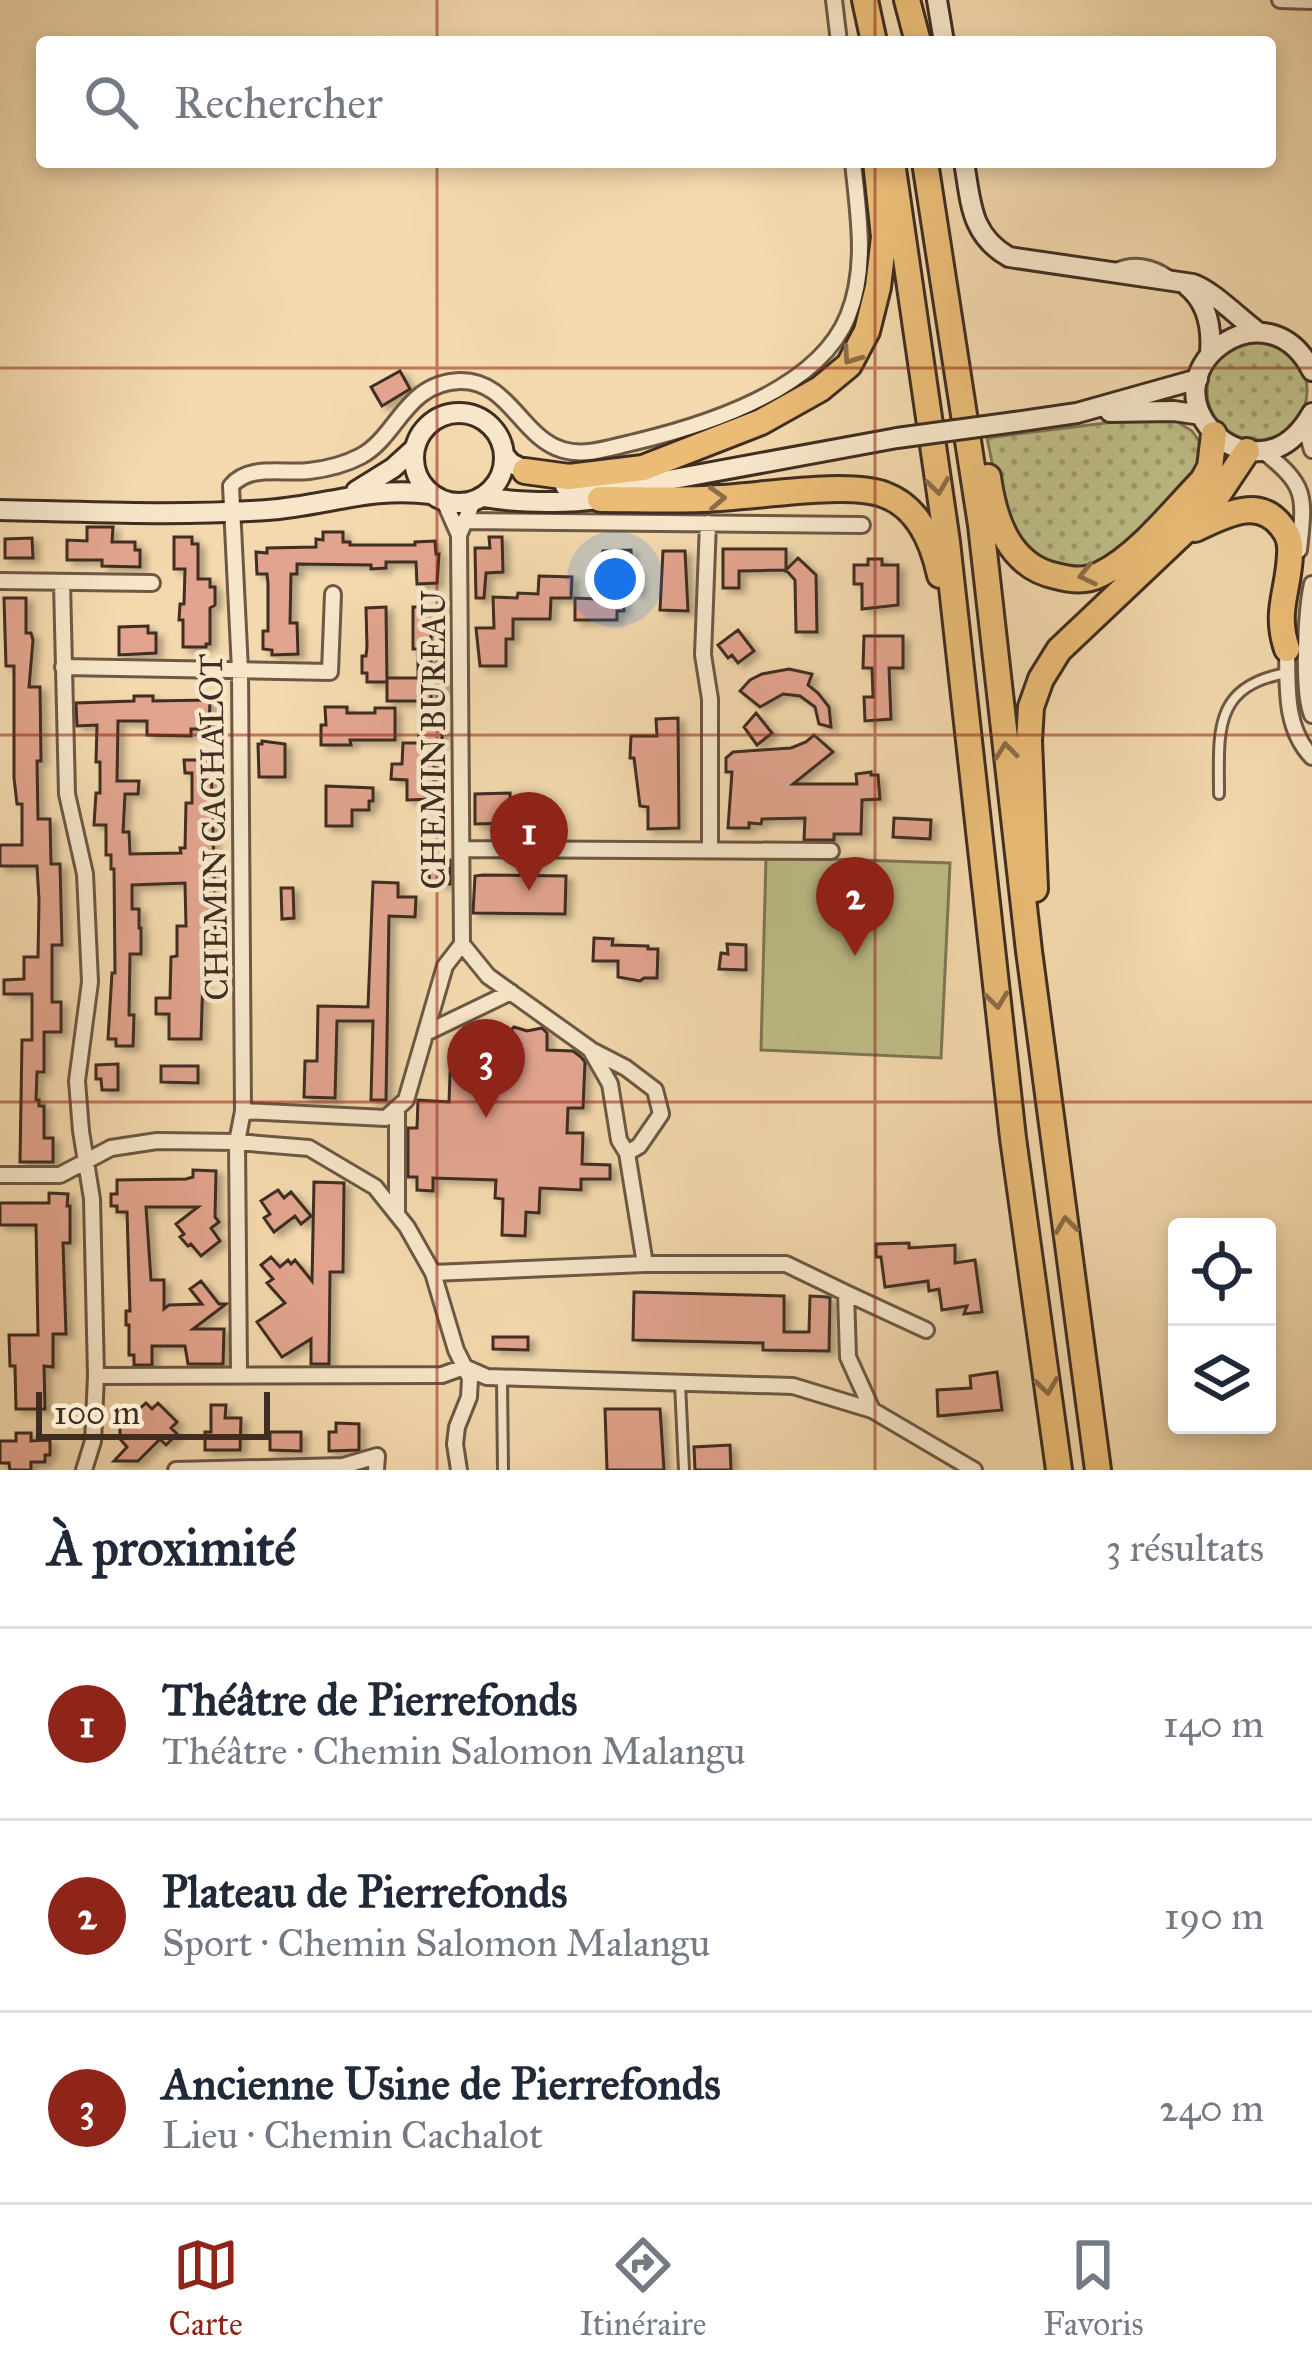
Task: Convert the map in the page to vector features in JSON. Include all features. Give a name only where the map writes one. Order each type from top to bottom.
[{"type":"highway","points":[[862,0],[863,36]]},
{"type":"highway","points":[[862,0],[872,36]]},
{"type":"highway","points":[[904,0],[907,36]]},
{"type":"highway","points":[[904,0],[916,36]]},
{"type":"highway","points":[[525,471],[569,478],[644,468],[761,422],[820,389],[849,364],[867,331],[878,287],[884,237],[876,168]]},
{"type":"highway","points":[[893,168],[946,542],[1013,1138],[1059,1470]]},
{"type":"highway","points":[[926,168],[981,525],[1029,951],[1098,1470]]},
{"type":"highway","points":[[939,168],[989,489],[1003,534],[1018,557],[1046,574],[1075,581],[1100,575],[1137,548],[1203,480],[1210,467],[1208,425]]},
{"type":"highway","points":[[1029,951],[1036,873],[1029,741],[1031,707],[1041,679],[1060,650],[1209,508],[1255,451]]},
{"type":"highway","points":[[600,499],[714,499],[848,490],[884,494],[906,506],[923,527],[937,560],[958,663]]},
{"type":"highway","points":[[1177,538],[1232,512],[1249,509],[1278,520],[1288,535],[1290,554],[1280,629],[1288,661]]},
{"type":"main road","points":[[937,0],[943,36]]},
{"type":"main road","points":[[965,168],[977,227],[995,250],[1023,261],[1177,280],[1204,288],[1258,332]]},
{"type":"main road","points":[[1177,280],[1196,293],[1210,322],[1210,353],[1198,379],[1198,404],[1208,425],[1224,442],[1255,451],[1289,442],[1310,418]]},
{"type":"main road","points":[[1210,353],[1240,334],[1258,332],[1285,339],[1312,371]]},
{"type":"main road","points":[[504,454],[558,487],[625,488],[897,438],[1077,413],[1198,379]]},
{"type":"main road","points":[[1077,413],[1174,411],[1208,425]]},
{"type":"main road","points":[[438,498],[420,481],[414,465],[421,433],[446,415],[478,417],[500,439],[503,471],[470,514]]},
{"type":"main road","points":[[345,496],[393,468],[415,448]]},
{"type":"main road","points":[[470,514],[501,500],[600,499],[625,488]]},
{"type":"main road","points":[[0,510],[231,511],[280,508],[370,492],[438,498],[470,514]]},
{"type":"street","points":[[834,0],[838,36]]},
{"type":"street","points":[[1280,0],[1312,1]]},
{"type":"street","points":[[231,511],[235,480],[269,470],[304,472],[359,457],[375,447],[401,411],[445,383],[465,381],[486,387],[501,396],[541,439],[578,453],[674,433],[764,396],[813,364],[837,339],[849,313],[861,250],[854,168]]},
{"type":"street","points":[[1310,418],[1312,450]]},
{"type":"street","points":[[1255,451],[1292,475],[1299,491],[1303,515],[1287,622],[1291,724],[1312,757]]},
{"type":"street","name":"CHEMIN BUREAU","points":[[438,498],[470,514],[462,944]]},
{"type":"street","name":"CHEMIN CACHALOT","points":[[231,511],[240,670],[243,1111],[237,1142],[239,1373]]},
{"type":"street","points":[[470,514],[862,525]]},
{"type":"street","points":[[708,523],[703,655],[710,699],[710,850]]},
{"type":"street","points":[[0,581],[152,583]]},
{"type":"street","points":[[62,583],[67,794],[85,874],[90,982],[77,1081],[92,1199],[96,1376],[93,1441],[84,1470]]},
{"type":"street","points":[[1312,584],[1307,660],[1312,715]]},
{"type":"street","points":[[63,667],[330,672],[333,594]]},
{"type":"street","points":[[463,849],[832,851]]},
{"type":"street","points":[[243,1111],[386,1118],[406,1100],[446,966],[462,944],[488,976],[655,1090],[661,1114],[639,1146],[627,1153]]},
{"type":"street","points":[[426,1033],[511,992]]},
{"type":"street","points":[[590,1049],[610,1084],[645,1264]]},
{"type":"street","points":[[397,1214],[398,1108]]},
{"type":"street","points":[[0,1175],[60,1175],[111,1148],[134,1144],[237,1142],[309,1148],[375,1187],[407,1227],[433,1273],[456,1350],[470,1378],[469,1397],[457,1427],[459,1470]]},
{"type":"street","points":[[433,1273],[786,1264],[926,1330]]},
{"type":"street","points":[[846,1293],[848,1357],[872,1410]]},
{"type":"street","points":[[96,1376],[442,1375],[464,1367],[487,1377],[793,1386],[872,1410],[974,1470]]},
{"type":"street","points":[[176,1470],[343,1466],[377,1456],[376,1470]]},
{"type":"lane","points":[[1219,794],[1223,713],[1239,692],[1288,661]]},
{"type":"lane","points":[[502,1377],[503,1470]]},
{"type":"lane","points":[[680,1383],[684,1470]]},
{"type":"shaded area","points":[[1257,340],[1293,354],[1307,390],[1293,426],[1257,440],[1221,426],[1207,390],[1221,354]]},
{"type":"shaded area","points":[[1121,421],[1176,421],[1192,431],[1203,457],[1192,482],[1108,560],[1089,569],[1064,570],[1035,558],[1006,514],[987,438]]},
{"type":"shaded area","points":[[766,857],[950,863],[941,1058],[761,1050]]},
{"type":"building","points":[[400,371],[410,389],[382,406],[371,387]]},
{"type":"building","points":[[87,527],[113,527],[112,542],[135,542],[140,567],[67,560],[67,540],[87,541]]},
{"type":"building","points":[[323,532],[343,532],[343,542],[350,545],[435,541],[437,583],[417,584],[416,562],[386,562],[386,568],[371,569],[371,565],[297,564],[297,574],[291,574],[290,623],[297,623],[298,654],[272,655],[272,650],[263,649],[263,631],[268,631],[268,583],[267,574],[257,574],[256,552],[316,547]]},
{"type":"building","points":[[174,537],[192,537],[192,544],[198,544],[198,579],[210,579],[210,587],[215,587],[206,647],[183,647],[183,620],[179,620],[185,569],[174,569]]},
{"type":"building","points":[[489,537],[502,537],[503,572],[486,573],[484,598],[476,598],[475,548],[490,548]]},
{"type":"building","points":[[32,538],[33,558],[5,558],[5,539]]},
{"type":"building","points":[[723,549],[786,549],[786,570],[739,571],[739,588],[723,588]]},
{"type":"building","points":[[631,550],[632,570],[639,569],[639,592],[624,592],[624,611],[617,611],[617,620],[575,620],[575,598],[596,599],[596,591],[604,591],[603,551]]},
{"type":"building","points":[[663,551],[685,551],[688,611],[660,610]]},
{"type":"building","points":[[798,558],[816,575],[817,632],[796,632],[795,580],[786,570]]},
{"type":"building","points":[[868,559],[898,565],[898,605],[862,609],[862,584],[854,584],[854,565],[868,565]]},
{"type":"building","points":[[539,576],[572,577],[571,598],[551,598],[550,619],[513,619],[513,639],[506,639],[506,666],[480,666],[476,628],[494,628],[493,597],[538,594]]},
{"type":"building","points":[[4,598],[26,598],[26,633],[33,640],[29,687],[40,687],[38,819],[50,819],[51,864],[60,864],[62,945],[52,945],[52,1002],[61,1002],[61,1032],[44,1032],[44,1072],[37,1072],[36,1100],[44,1106],[44,1138],[53,1138],[53,1162],[20,1162],[22,1040],[32,1040],[32,994],[4,994],[4,980],[24,979],[24,957],[38,957],[39,900],[37,866],[0,866],[0,845],[22,845],[22,804],[17,804],[14,778],[14,666],[6,666]]},
{"type":"building","points":[[386,607],[387,682],[367,682],[367,673],[362,673],[366,608]]},
{"type":"building","points":[[413,607],[431,607],[431,670],[443,670],[443,693],[431,693],[431,701],[387,701],[387,678],[418,678]]},
{"type":"building","points":[[148,626],[148,633],[156,633],[156,653],[119,655],[119,627]]},
{"type":"building","points":[[738,630],[754,651],[738,663],[718,645]]},
{"type":"building","points":[[864,636],[903,636],[903,668],[889,668],[891,719],[865,721],[864,697],[873,697],[872,668],[863,668]]},
{"type":"building","points":[[789,669],[812,674],[808,685],[829,707],[831,727],[819,724],[815,707],[800,696],[783,694],[760,707],[740,691],[762,674]]},
{"type":"building","points":[[134,696],[153,696],[153,701],[210,700],[209,729],[191,729],[191,736],[147,735],[147,721],[118,721],[117,781],[139,781],[138,794],[125,794],[123,832],[129,832],[130,854],[181,853],[186,803],[192,803],[192,773],[185,773],[184,760],[211,760],[216,944],[204,945],[201,1039],[169,1039],[169,1014],[156,1014],[156,998],[170,998],[177,926],[186,926],[185,883],[132,885],[132,909],[139,909],[141,928],[141,954],[130,954],[133,1046],[116,1046],[116,1039],[108,1039],[115,973],[114,869],[111,855],[106,855],[106,825],[94,825],[96,793],[100,793],[97,725],[77,726],[76,703],[134,701]]},
{"type":"building","points":[[325,707],[347,707],[347,713],[395,708],[395,740],[321,745]]},
{"type":"building","points":[[756,713],[772,733],[757,745],[744,727]]},
{"type":"building","points":[[678,718],[679,828],[648,829],[648,807],[640,806],[634,758],[630,758],[631,736],[657,736],[656,719]]},
{"type":"building","points":[[419,725],[442,725],[442,742],[434,742],[434,799],[407,800],[407,780],[391,779],[392,764],[402,764],[403,743],[419,743]]},
{"type":"building","points":[[814,735],[833,752],[793,784],[857,784],[856,774],[878,775],[880,799],[862,800],[861,834],[804,840],[805,818],[762,819],[761,824],[749,823],[749,828],[728,828],[732,772],[726,772],[726,758],[733,752],[791,748]]},
{"type":"building","points":[[258,744],[285,744],[285,777],[259,777]]},
{"type":"building","points":[[326,786],[373,788],[373,801],[369,801],[369,810],[352,810],[352,826],[326,826]]},
{"type":"building","points":[[510,793],[511,823],[475,824],[475,794]]},
{"type":"building","points":[[894,818],[931,820],[930,839],[893,837]]},
{"type":"building","points":[[503,824],[542,824],[542,837],[503,837]]},
{"type":"building","points":[[430,860],[450,860],[450,884],[429,883]]},
{"type":"building","points":[[475,876],[566,876],[565,914],[473,913]]},
{"type":"building","points":[[373,882],[398,883],[398,897],[416,897],[415,917],[389,916],[386,1100],[371,1100],[373,1021],[337,1021],[335,1098],[304,1097],[305,1061],[317,1061],[318,1006],[368,1007]]},
{"type":"building","points":[[281,888],[293,888],[294,918],[282,919]]},
{"type":"building","points":[[594,938],[613,939],[612,945],[658,949],[657,978],[618,977],[618,961],[593,961]]},
{"type":"building","points":[[727,944],[746,945],[746,970],[719,969],[721,953],[728,954]]},
{"type":"building","points":[[484,1025],[499,1042],[514,1027],[542,1028],[547,1033],[547,1050],[573,1051],[581,1057],[585,1062],[583,1108],[568,1108],[567,1133],[583,1133],[582,1164],[610,1165],[610,1179],[581,1179],[581,1190],[540,1188],[539,1213],[526,1212],[525,1236],[502,1235],[503,1199],[495,1198],[496,1180],[433,1178],[433,1191],[417,1190],[417,1177],[408,1177],[408,1128],[417,1128],[418,1100],[449,1102],[451,1048],[477,1049],[473,1032]]},
{"type":"building","points":[[118,1064],[118,1090],[102,1090],[96,1065]]},
{"type":"building","points":[[161,1066],[198,1066],[198,1083],[161,1082]]},
{"type":"building","points":[[193,1170],[216,1171],[215,1217],[219,1222],[211,1228],[220,1241],[201,1256],[180,1237],[184,1234],[176,1224],[198,1207],[146,1207],[151,1280],[164,1280],[164,1309],[202,1304],[190,1289],[201,1281],[219,1304],[226,1304],[193,1329],[224,1329],[223,1364],[188,1364],[185,1346],[152,1346],[152,1365],[134,1365],[126,1325],[126,1311],[130,1311],[127,1212],[111,1206],[111,1194],[117,1194],[117,1180],[186,1179],[193,1177]]},
{"type":"building","points":[[314,1182],[344,1183],[343,1272],[330,1272],[329,1364],[311,1364],[311,1339],[282,1357],[257,1322],[285,1303],[267,1283],[273,1279],[261,1265],[271,1257],[280,1267],[295,1260],[312,1281]]},
{"type":"building","points":[[278,1190],[284,1198],[291,1192],[311,1216],[301,1224],[295,1216],[274,1232],[264,1218],[270,1214],[261,1201]]},
{"type":"building","points":[[49,1193],[68,1194],[70,1206],[70,1243],[63,1243],[66,1334],[53,1334],[53,1367],[44,1366],[45,1409],[16,1409],[9,1335],[38,1335],[36,1225],[0,1225],[0,1203],[49,1203]]},
{"type":"building","points":[[909,1243],[909,1248],[955,1245],[955,1263],[975,1260],[982,1312],[964,1314],[967,1306],[942,1310],[939,1289],[929,1291],[928,1281],[885,1287],[876,1244]]},
{"type":"building","points":[[634,1292],[784,1296],[784,1332],[809,1332],[810,1296],[827,1297],[829,1351],[763,1350],[763,1343],[633,1340]]},
{"type":"building","points":[[493,1337],[528,1337],[528,1350],[493,1349]]},
{"type":"building","points":[[997,1372],[1002,1410],[938,1416],[937,1390],[971,1388],[970,1376]]},
{"type":"building","points":[[146,1403],[152,1409],[158,1403],[177,1422],[171,1428],[177,1434],[166,1445],[160,1439],[138,1461],[114,1461],[127,1447],[120,1439],[120,1426]]},
{"type":"building","points":[[211,1405],[226,1405],[225,1418],[241,1418],[240,1450],[205,1450]]},
{"type":"building","points":[[605,1409],[660,1409],[664,1470],[607,1470]]},
{"type":"building","points":[[336,1423],[359,1424],[359,1450],[329,1451],[329,1432],[336,1432]]},
{"type":"building","points":[[270,1432],[301,1432],[301,1451],[270,1450]]},
{"type":"building","points":[[16,1433],[31,1433],[31,1441],[50,1440],[45,1462],[31,1462],[31,1470],[10,1470],[9,1463],[0,1463],[0,1441],[16,1441]]},
{"type":"building","points":[[730,1445],[731,1470],[695,1470],[694,1447]]},
{"type":"place","name":"Théâtre de Pierrefonds","points":[[529,891]]},
{"type":"place","name":"Plateau de Pierrefonds","points":[[855,956]]},
{"type":"place","name":"Ancienne Usine de Pierrefonds","points":[[486,1118]]}]
